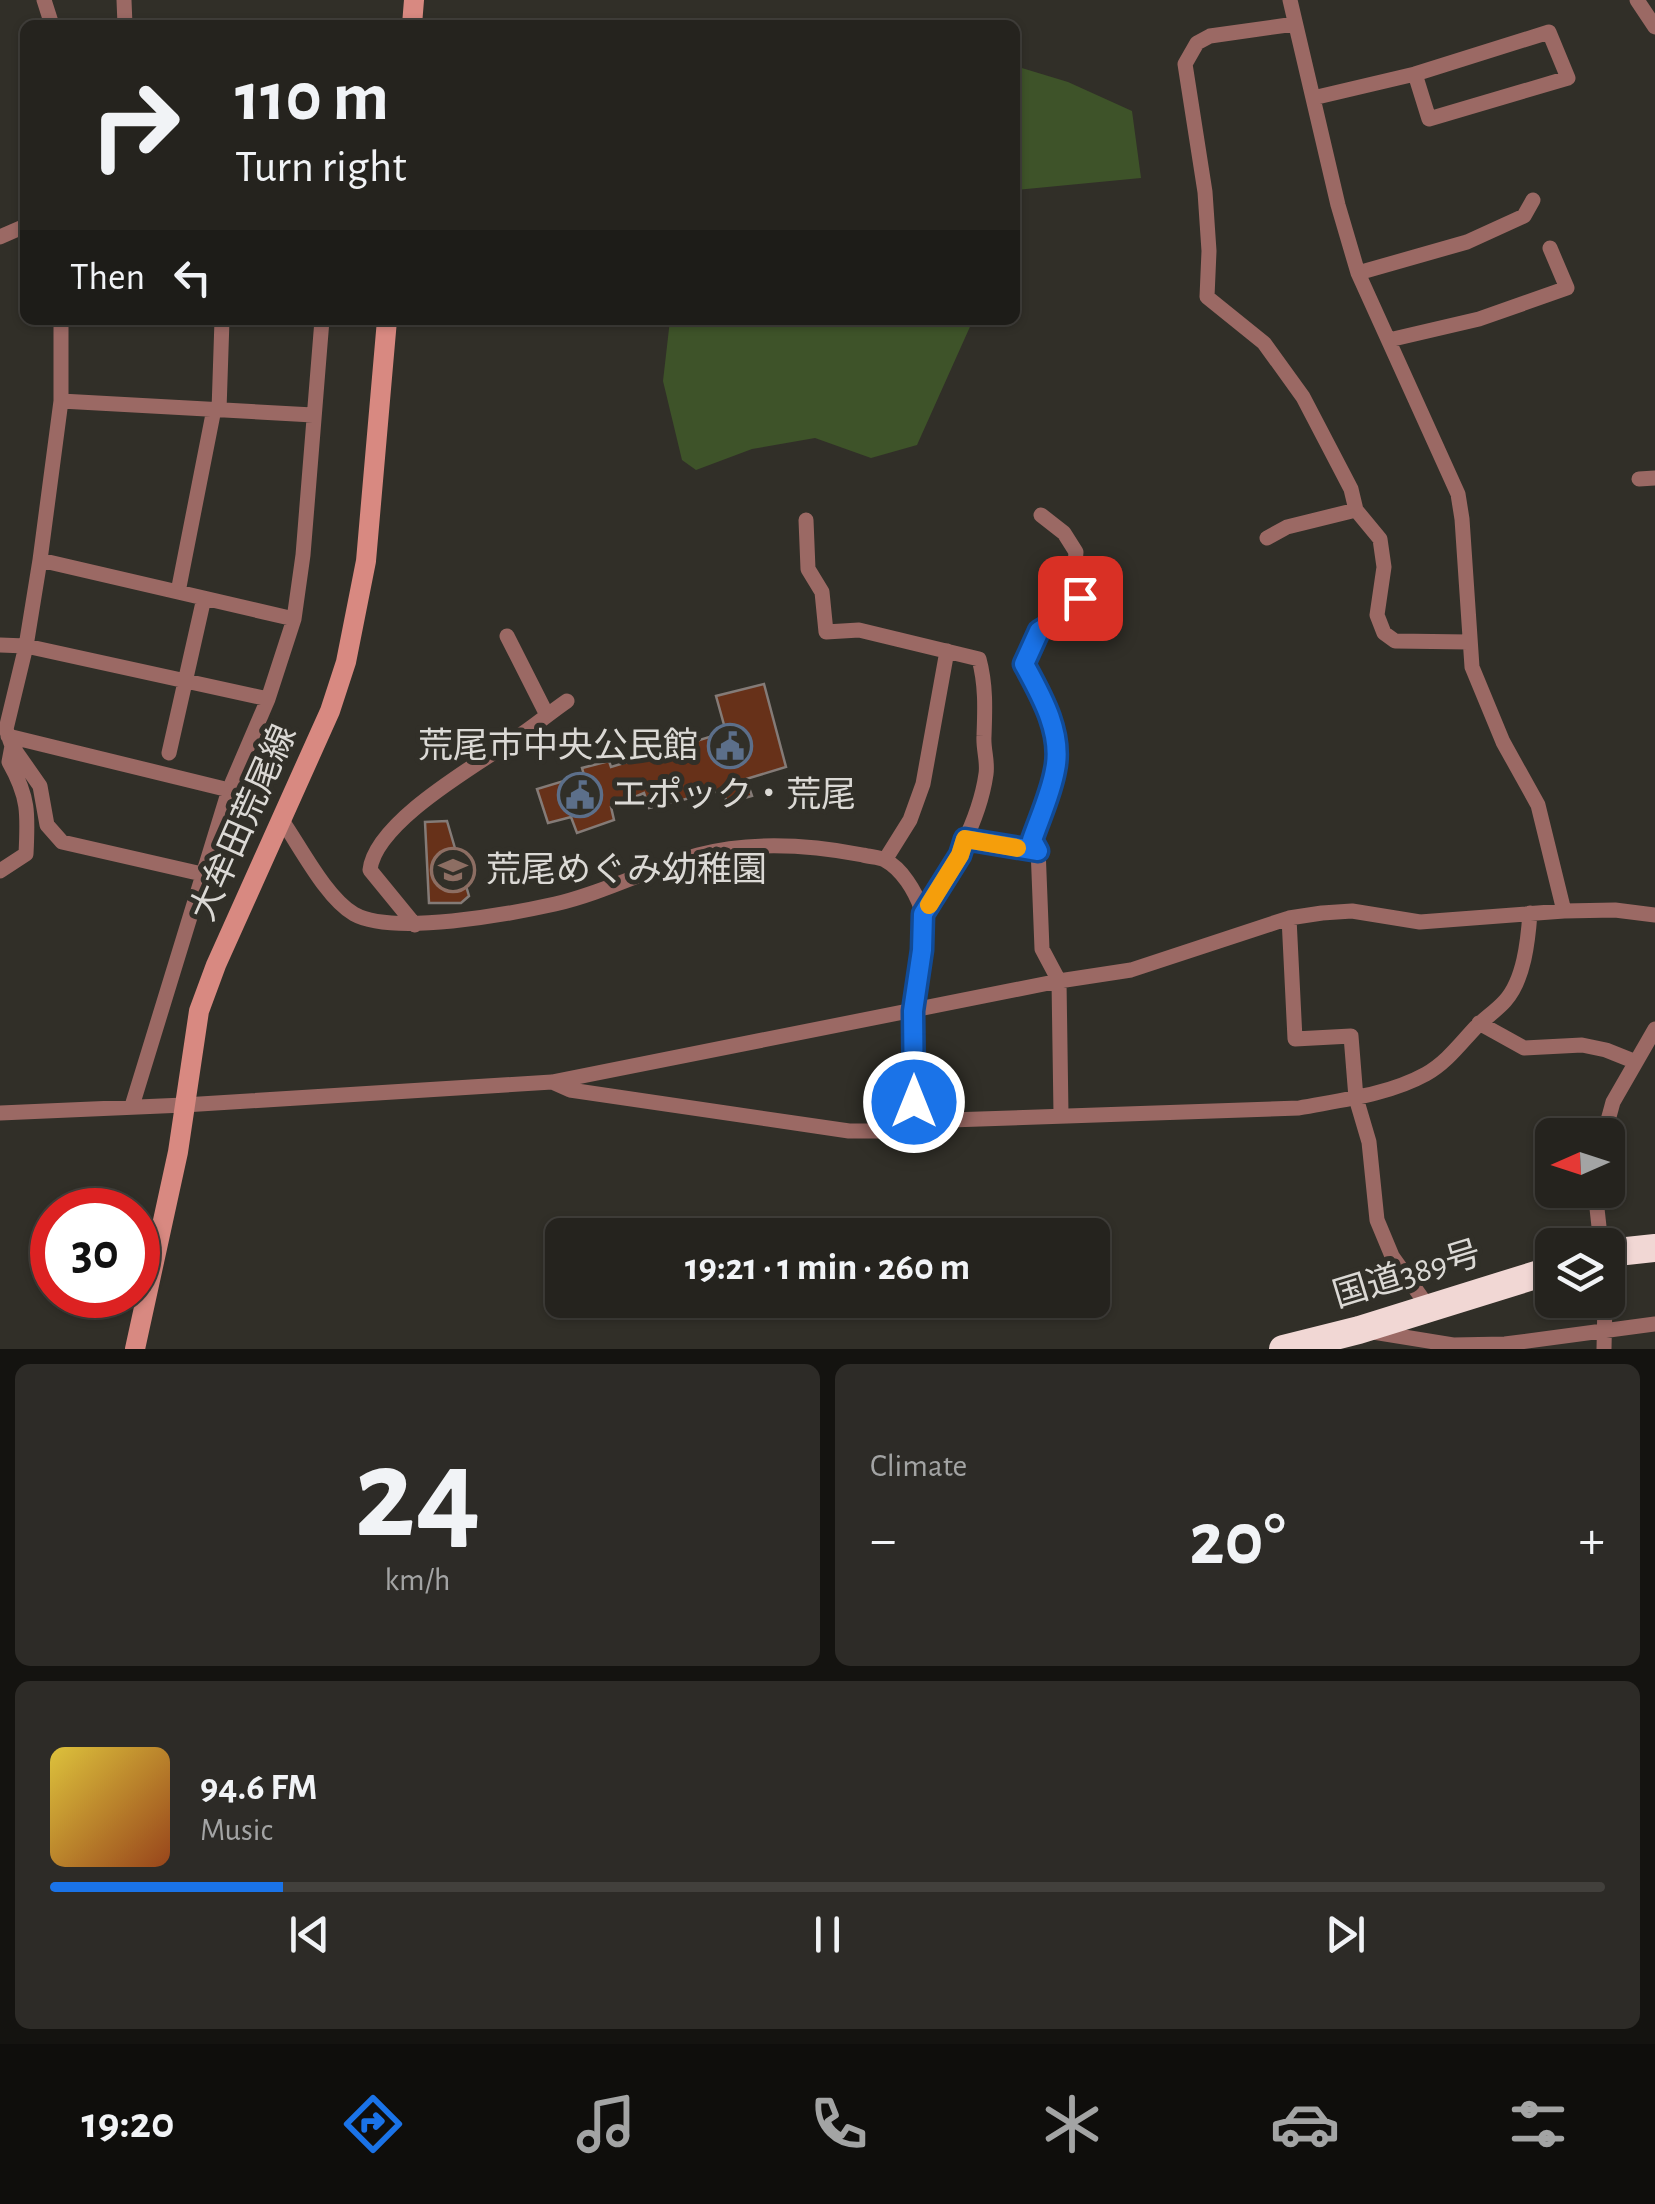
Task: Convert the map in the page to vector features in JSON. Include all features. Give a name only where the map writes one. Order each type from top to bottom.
[{"type":"highway","points":[[1625,1252],[1655,1248]]},
{"type":"highway","name":"国道389号","points":[[1283,1349],[1359,1330],[1535,1275]]},
{"type":"main road","name":"大牟田荒尾線","points":[[134,1349],[178,1152],[199,1011],[330,712],[358,612],[387,325]]},
{"type":"street","points":[[1290,0],[1358,273],[1458,494],[1472,668],[1484,702],[1538,805],[1564,911]]},
{"type":"street","points":[[1636,0],[1655,27]]},
{"type":"street","points":[[1295,24],[1210,36],[1197,43],[1186,64],[1205,192],[1209,251],[1206,297],[1264,343],[1303,396],[1352,489],[1356,510],[1380,539],[1384,568],[1377,615],[1384,633],[1395,642],[1469,642]]},
{"type":"street","points":[[1313,98],[1415,74],[1549,32],[1568,78],[1429,119],[1415,74]]},
{"type":"street","points":[[1358,273],[1467,242],[1524,216],[1533,200]]},
{"type":"street","points":[[1389,340],[1479,320],[1567,288],[1550,248]]},
{"type":"street","points":[[62,325],[60,401],[40,560],[26,646],[6,730],[40,786],[47,825],[62,842],[202,874]]},
{"type":"street","points":[[178,592],[216,410],[222,325]]},
{"type":"street","points":[[132,1106],[228,790],[268,699],[294,619],[304,555],[321,325]]},
{"type":"street","points":[[60,401],[312,415]]},
{"type":"street","points":[[1267,538],[1287,527],[1356,510]]},
{"type":"street","points":[[1041,515],[1064,532],[1076,552],[1074,576],[1080,598],[1075,610],[1039,631],[1024,664],[1046,707],[1056,750],[1056,770],[1032,840],[1038,851],[1042,949],[1060,981],[1061,1114]]},
{"type":"street","points":[[806,520],[808,570],[822,592],[826,632],[859,630],[979,659],[984,678],[983,740],[988,769],[960,855],[923,914]]},
{"type":"street","points":[[40,560],[294,619]]},
{"type":"street","points":[[169,753],[204,598]]},
{"type":"street","points":[[507,636],[547,715]]},
{"type":"street","points":[[0,646],[26,646],[268,699]]},
{"type":"street","points":[[885,860],[910,820],[923,784],[947,652]]},
{"type":"street","points":[[415,925],[370,870],[372,856],[417,808],[469,766],[511,742],[567,701]]},
{"type":"street","points":[[10,741],[228,790]]},
{"type":"street","points":[[0,870],[26,854],[25,789],[9,762],[10,741]]},
{"type":"street","points":[[281,819],[338,902],[357,916],[387,924],[415,925],[556,904],[700,854],[771,846],[828,848],[885,860],[905,878],[923,914],[913,1011],[912,1126]]},
{"type":"street","points":[[965,839],[1038,851]]},
{"type":"street","points":[[0,1113],[552,1082],[1131,970],[1289,918],[1352,911],[1420,922],[1564,911],[1616,910],[1655,915]]},
{"type":"street","points":[[552,1082],[570,1090],[849,1132],[950,1120],[1061,1114],[1299,1108],[1356,1098],[1427,1074],[1450,1057],[1479,1023],[1507,999],[1527,946],[1530,914]]},
{"type":"street","points":[[1289,918],[1294,1040],[1351,1036],[1356,1098],[1368,1142],[1377,1220],[1392,1256],[1429,1308]]},
{"type":"street","points":[[1479,1023],[1524,1048],[1582,1045],[1636,1062]]},
{"type":"street","points":[[1609,1118],[1613,1102],[1655,1030]]},
{"type":"street","points":[[1604,1349],[1606,1318]]},
{"type":"street","points":[[1359,1330],[1452,1345],[1505,1344],[1655,1324]]},
{"type":"green space","points":[[1020,68],[1068,82],[1132,111],[1141,178],[1020,190]]},
{"type":"green space","points":[[669,325],[971,325],[917,445],[871,458],[815,438],[752,449],[696,470],[682,460],[663,381]]},
{"type":"building","name":"荒尾市中央公民館","points":[[764,684],[786,767],[746,779],[752,796],[727,803],[723,790],[649,808],[644,793],[611,807],[614,820],[577,833],[571,817],[548,823],[537,789],[584,775],[582,768],[609,761],[611,767],[726,732],[716,696]]},
{"type":"building","name":"荒尾めぐみ幼稚園","points":[[447,821],[469,896],[461,903],[429,903],[425,822]]},
{"type":"slow traffic","points":[[929,905],[960,855],[965,839],[1017,848]]},
{"type":"place","name":"荒尾市中央公民館","points":[[730,746]]},
{"type":"place","name":"エポック・荒尾","points":[[580,795]]},
{"type":"place","name":"荒尾めぐみ幼稚園","points":[[453,870]]},
{"type":"route","points":[[914,1102],[913,1011],[923,914],[960,855],[965,839],[1038,851],[1032,840],[1056,770],[1056,750],[1046,707],[1024,664],[1039,631],[1075,610],[1080,598]]}]
